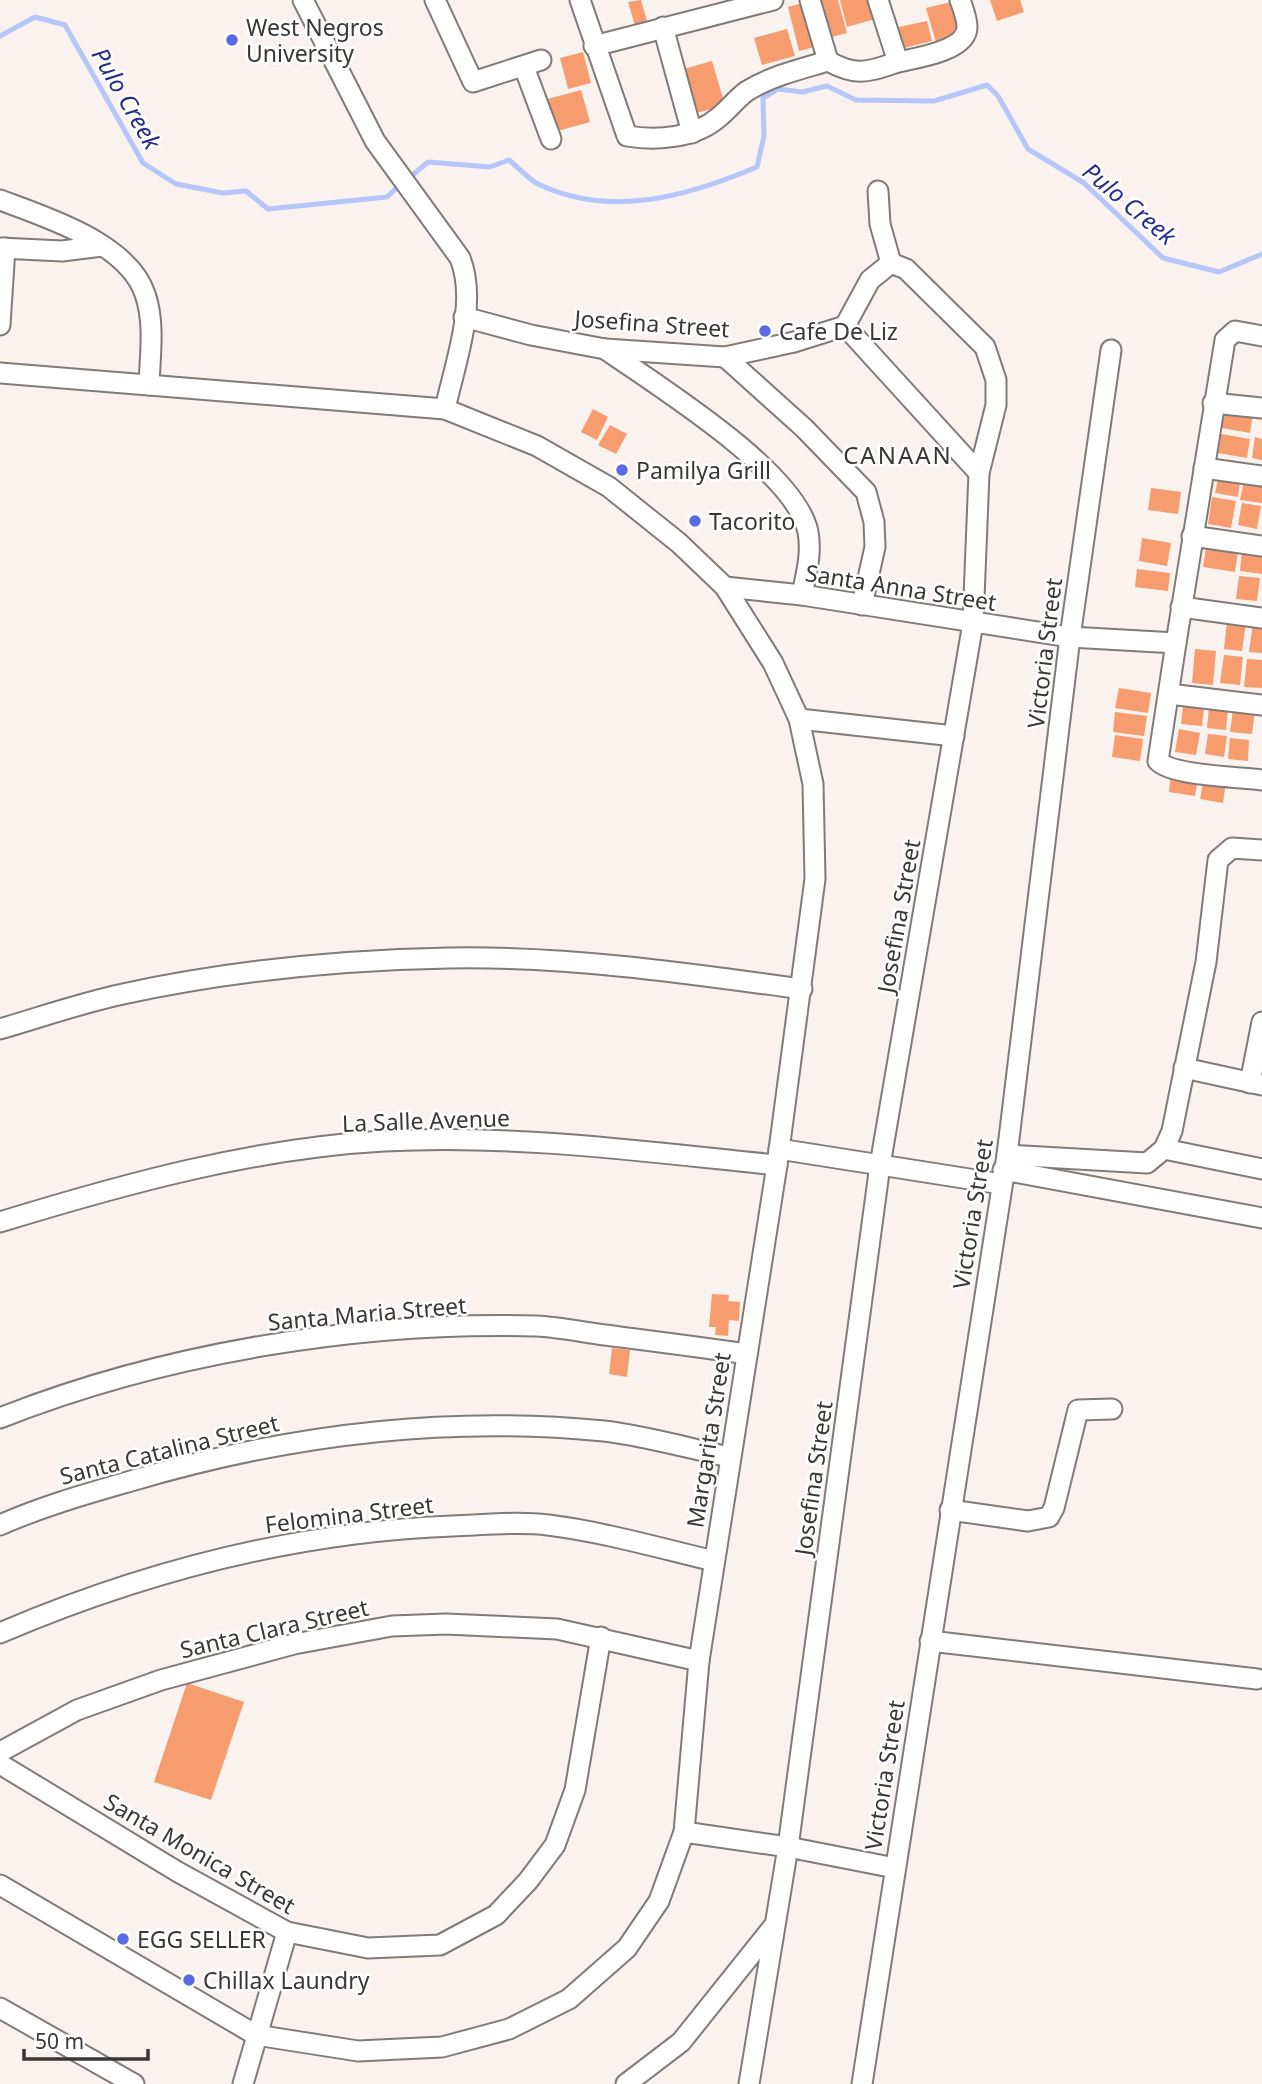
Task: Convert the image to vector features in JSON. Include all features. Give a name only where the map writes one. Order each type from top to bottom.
[{"type":"street","points":[[303,0],[374,141],[460,258],[466,271],[464,317],[445,409]]},
{"type":"street","points":[[435,0],[472,82],[532,63],[551,139]]},
{"type":"street","points":[[580,0],[627,136],[667,137],[692,133],[708,126],[757,86],[828,61]]},
{"type":"street","points":[[594,46],[774,0]]},
{"type":"street","points":[[810,0],[828,61],[845,71],[861,74],[954,48],[967,32],[960,0]]},
{"type":"street","points":[[878,0],[898,62]]},
{"type":"street","points":[[663,27],[692,133]]},
{"type":"street","points":[[878,191],[880,224],[891,263],[870,280],[845,326],[979,473]]},
{"type":"street","points":[[0,200],[54,220],[102,246],[121,258],[138,277],[146,295],[150,320],[149,385]]},
{"type":"street","points":[[0,325],[2,248],[62,251],[102,246]]},
{"type":"street","name":"Josefina Street","points":[[749,2084],[788,1847],[880,1165],[973,623],[979,473],[996,405],[996,380],[985,347],[906,269],[891,263]]},
{"type":"street","name":"Josefina Street","points":[[464,317],[531,335],[605,349],[725,357],[794,342],[845,326]]},
{"type":"street","points":[[1262,336],[1235,331],[1228,335],[1213,402],[1169,694],[1157,754],[1162,766],[1262,780]]},
{"type":"street","points":[[605,349],[739,446],[797,506],[808,530],[810,555],[802,596]]},
{"type":"street","name":"Victoria Street","points":[[862,2084],[1004,1170],[1070,637],[1111,350]]},
{"type":"street","points":[[725,357],[804,428],[866,492],[874,522],[876,547],[862,605]]},
{"type":"street","name":"Margarita Street","points":[[0,373],[445,409],[537,446],[609,487],[679,543],[725,587],[773,663],[799,719],[813,784],[815,879],[778,1157],[699,1661],[684,1832],[672,1871],[645,1925],[599,1975],[569,1999],[538,2017],[475,2040],[400,2051],[358,2051],[256,2035],[0,1885]]},
{"type":"street","points":[[1213,402],[1262,408]]},
{"type":"street","points":[[1204,468],[1262,476]]},
{"type":"street","points":[[1192,536],[1262,546]]},
{"type":"street","name":"Santa Anna Street","points":[[725,587],[802,596],[1070,637],[1176,643]]},
{"type":"street","points":[[1181,607],[1262,618]]},
{"type":"street","points":[[1169,694],[1262,705]]},
{"type":"street","points":[[799,719],[954,736]]},
{"type":"street","points":[[1004,1170],[1147,1163],[1164,1149],[1172,1131],[1206,962],[1218,860],[1231,848],[1262,850]]},
{"type":"street","points":[[0,1029],[121,995],[223,976],[352,961],[451,958],[551,962],[692,974],[802,989]]},
{"type":"street","points":[[1184,1068],[1256,1084],[1262,1022]]},
{"type":"street","name":"La Salle Avenue","points":[[0,1222],[85,1197],[225,1163],[384,1141],[537,1141],[880,1165],[1004,1170]]},
{"type":"street","points":[[1164,1149],[1262,1169]]},
{"type":"street","points":[[1004,1170],[1262,1218]]},
{"type":"street","name":"Santa Maria Street","points":[[0,1418],[109,1382],[233,1351],[351,1335],[446,1328],[538,1326],[747,1354]]},
{"type":"street","points":[[950,1510],[1028,1521],[1049,1517],[1054,1508],[1078,1410],[1112,1409]]},
{"type":"street","name":"Santa Catalina Street","points":[[0,1525],[41,1507],[253,1448],[393,1429],[493,1426],[606,1431],[729,1457]]},
{"type":"street","name":"Felomina Street","points":[[0,1633],[57,1609],[202,1564],[273,1546],[398,1528],[546,1525],[714,1561]]},
{"type":"street","name":"Santa Clara Street","points":[[0,1752],[77,1710],[161,1680],[294,1644],[392,1626],[446,1624],[557,1629],[699,1661]]},
{"type":"street","name":"Santa Monica Street","points":[[0,1764],[177,1872],[287,1932],[368,1948],[440,1945],[496,1915],[528,1881],[555,1845],[575,1790],[601,1637]]},
{"type":"street","points":[[930,1641],[1257,1679]]},
{"type":"street","points":[[684,1832],[788,1847],[895,1868]]},
{"type":"street","points":[[626,2084],[681,2042],[773,1926]]},
{"type":"street","points":[[243,2084],[287,1932]]},
{"type":"street","points":[[0,2008],[134,2084]]},
{"type":"building","points":[[641,0],[648,25],[636,29],[628,2]]},
{"type":"building","points":[[816,0],[838,0],[847,33],[827,38]]},
{"type":"building","points":[[840,0],[870,0],[875,19],[847,27]]},
{"type":"building","points":[[990,0],[1020,0],[1024,12],[997,21]]},
{"type":"building","points":[[955,1],[964,35],[936,42],[926,8]]},
{"type":"building","points":[[807,2],[819,46],[799,51],[788,7]]},
{"type":"building","points":[[927,21],[932,41],[904,48],[899,27]]},
{"type":"building","points":[[787,29],[795,56],[762,65],[754,38]]},
{"type":"building","points":[[583,52],[591,83],[568,89],[560,58]]},
{"type":"building","points":[[712,61],[725,105],[697,113],[684,69]]},
{"type":"building","points":[[581,90],[590,122],[554,132],[544,100]]},
{"type":"building","points":[[1226,408],[1253,413],[1250,433],[1222,428]]},
{"type":"building","points":[[593,409],[608,417],[597,440],[581,432]]},
{"type":"building","points":[[610,425],[627,434],[616,454],[598,445]]},
{"type":"building","points":[[1221,434],[1250,439],[1247,458],[1218,453]]},
{"type":"building","points":[[1255,437],[1262,439],[1262,460],[1252,458]]},
{"type":"building","points":[[1218,479],[1240,482],[1238,497],[1215,493]]},
{"type":"building","points":[[1244,481],[1262,484],[1262,503],[1240,500]]},
{"type":"building","points":[[1151,488],[1181,492],[1178,514],[1148,510]]},
{"type":"building","points":[[1212,497],[1236,501],[1231,528],[1208,524]]},
{"type":"building","points":[[1242,503],[1261,506],[1257,529],[1238,525]]},
{"type":"building","points":[[1142,538],[1171,543],[1167,566],[1139,561]]},
{"type":"building","points":[[1206,548],[1238,552],[1235,572],[1203,567]]},
{"type":"building","points":[[1242,550],[1262,553],[1262,574],[1240,571]]},
{"type":"building","points":[[1137,569],[1170,573],[1168,591],[1135,587]]},
{"type":"building","points":[[1239,576],[1260,578],[1257,601],[1236,599]]},
{"type":"building","points":[[1227,621],[1246,623],[1242,651],[1224,649]]},
{"type":"building","points":[[1253,623],[1262,625],[1262,653],[1249,652]]},
{"type":"building","points":[[1195,649],[1216,651],[1213,685],[1192,683]]},
{"type":"building","points":[[1224,655],[1243,657],[1240,685],[1220,683]]},
{"type":"building","points":[[1247,659],[1262,660],[1262,688],[1244,687]]},
{"type":"building","points":[[1119,688],[1151,693],[1148,713],[1115,708]]},
{"type":"building","points":[[1183,706],[1204,709],[1202,726],[1181,724]]},
{"type":"building","points":[[1209,707],[1228,710],[1226,730],[1207,728]]},
{"type":"building","points":[[1233,709],[1255,711],[1252,734],[1230,732]]},
{"type":"building","points":[[1115,712],[1147,716],[1144,736],[1113,732]]},
{"type":"building","points":[[1179,729],[1200,733],[1196,755],[1175,752]]},
{"type":"building","points":[[1208,734],[1227,736],[1224,757],[1205,754]]},
{"type":"building","points":[[1115,735],[1143,739],[1140,761],[1112,757]]},
{"type":"building","points":[[1230,738],[1249,740],[1248,761],[1228,759]]},
{"type":"building","points":[[1171,773],[1198,777],[1195,796],[1169,792]]},
{"type":"building","points":[[1204,778],[1226,781],[1223,803],[1200,799]]},
{"type":"building","points":[[712,1294],[729,1295],[728,1301],[740,1302],[739,1321],[729,1320],[728,1336],[715,1335],[716,1327],[709,1327]]},
{"type":"building","points":[[612,1348],[630,1350],[627,1377],[609,1374]]},
{"type":"building","points":[[187,1683],[244,1702],[211,1800],[154,1782]]},
{"type":"waterway","name":"Pulo Creek","points":[[0,36],[35,17],[65,25],[143,163],[176,184],[223,193],[246,191],[268,209],[387,197],[400,185]]},
{"type":"waterway","name":"Pulo Creek","points":[[408,179],[428,162],[490,167],[509,160],[534,182],[566,195],[621,202],[649,200],[704,187],[757,167],[764,136],[763,98],[778,89],[802,92],[827,86],[856,100],[934,101],[987,85],[998,96],[1028,149],[1084,183],[1163,258],[1219,272],[1262,254]]},
{"type":"place","name":"West Negros University","points":[[232,40]]},
{"type":"place","name":"Cafe De Liz","points":[[765,331]]},
{"type":"place","name":"Pamilya Grill","points":[[622,470]]},
{"type":"place","name":"Tacorito","points":[[695,521]]},
{"type":"place","name":"EGG SELLER","points":[[123,1939]]},
{"type":"place","name":"Chillax Laundry","points":[[189,1980]]},
{"type":"district","name":"CANAAN","points":[[898,454]]}]
